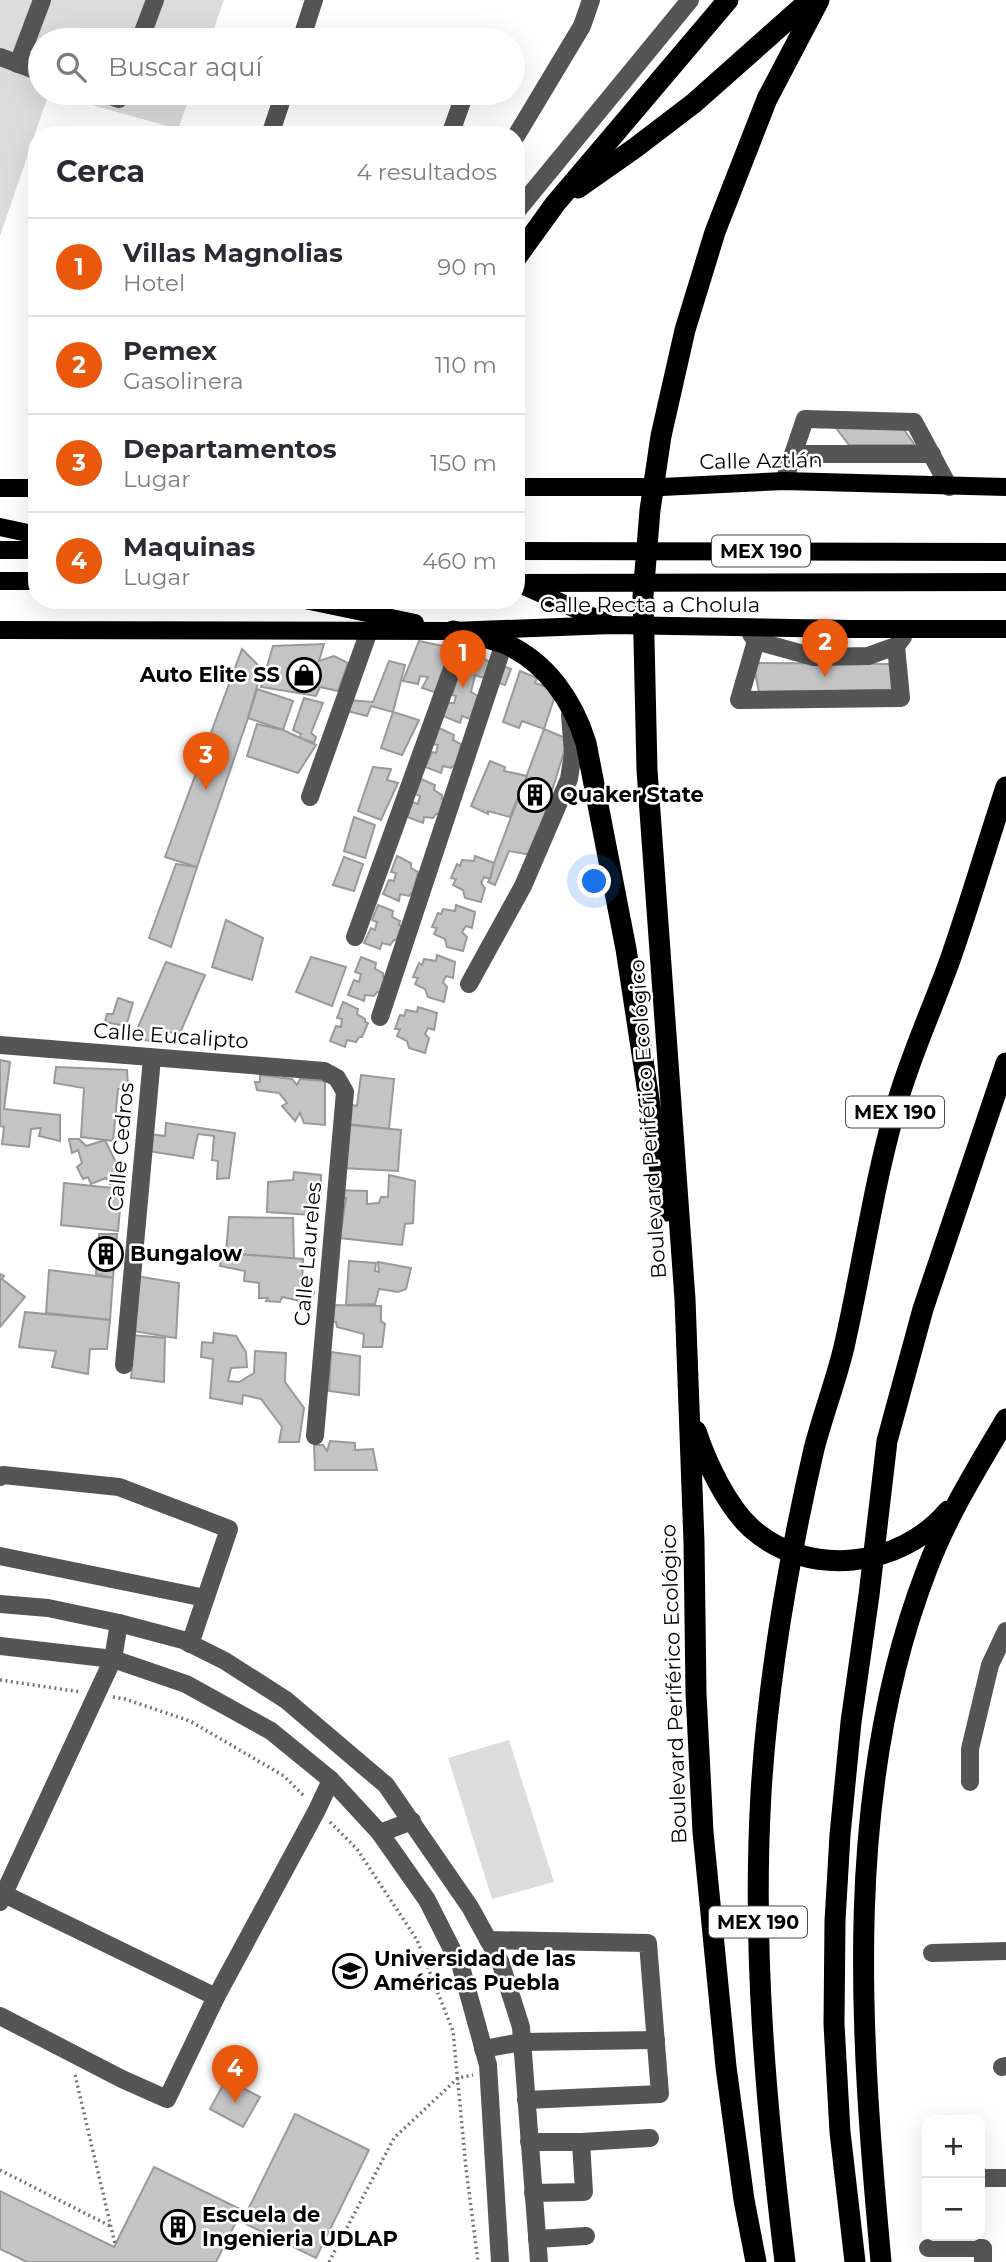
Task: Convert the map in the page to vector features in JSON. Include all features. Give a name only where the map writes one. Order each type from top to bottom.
[{"type":"highway","points":[[525,246],[555,204],[728,0]]},
{"type":"highway","points":[[555,204],[694,103],[810,0]]},
{"type":"highway","name":"Boulevard Periférico Ecológico","points":[[756,2262],[726,2067],[703,1832],[696,1693],[685,1299],[647,770],[643,596],[650,510],[661,436],[685,330],[715,232],[768,99],[820,0]]},
{"type":"highway","points":[[453,631],[504,643],[537,664],[563,692],[573,708],[586,743],[626,949],[667,1215],[685,1299]]},
{"type":"highway","name":"MEX 190","points":[[785,2262],[760,1991],[757,1882],[761,1790],[786,1582],[815,1446],[843,1350],[896,1107],[951,956],[1006,787]]},
{"type":"highway","name":"MEX 190","points":[[855,2262],[840,2132],[834,2024],[835,1921],[850,1722],[869,1595],[887,1441],[923,1309],[1006,1063]]},
{"type":"highway","points":[[690,1412],[706,1457],[737,1511],[750,1527],[765,1538],[799,1555],[834,1561],[869,1558],[886,1553],[931,1527],[944,1515],[965,1487],[1006,1419]]},
{"type":"highway","points":[[881,2262],[866,2020],[866,1896],[873,1794],[886,1708],[905,1633],[928,1567],[965,1487]]},
{"type":"main road","name":"Calle Aztlán","points":[[525,487],[662,487],[784,481],[1006,487]]},
{"type":"main road","points":[[0,488],[28,488]]},
{"type":"main road","points":[[0,527],[28,533]]},
{"type":"main road","points":[[0,550],[28,550]]},
{"type":"main road","name":"MEX 190","points":[[525,551],[1006,552]]},
{"type":"main road","points":[[0,581],[28,581]]},
{"type":"main road","name":"Calle Recta a Cholula","points":[[525,583],[1006,582]]},
{"type":"main road","points":[[525,587],[612,625]]},
{"type":"main road","points":[[348,609],[453,631]]},
{"type":"main road","name":"Calle Recta a Cholula","points":[[0,630],[453,631],[612,625],[752,635],[851,629],[1006,629]]},
{"type":"street","points":[[32,28],[42,0]]},
{"type":"street","points":[[144,28],[155,0]]},
{"type":"street","points":[[305,28],[314,0]]},
{"type":"street","points":[[521,126],[582,26],[591,0]]},
{"type":"street","points":[[525,201],[690,0]]},
{"type":"street","points":[[18,64],[28,37]]},
{"type":"street","points":[[0,57],[28,68]]},
{"type":"street","points":[[273,126],[280,105]]},
{"type":"street","points":[[453,126],[461,105]]},
{"type":"street","points":[[784,481],[805,419],[914,422],[949,487]]},
{"type":"street","points":[[793,454],[932,454]]},
{"type":"street","points":[[845,656],[851,629]]},
{"type":"street","points":[[896,646],[901,698],[739,700],[752,635],[814,657],[868,656],[896,646],[910,629]]},
{"type":"street","points":[[310,797],[369,631]]},
{"type":"street","points":[[355,937],[454,663],[453,631]]},
{"type":"street","points":[[380,1017],[504,643]]},
{"type":"street","points":[[469,984],[523,886],[569,779],[573,754],[570,715],[573,708]]},
{"type":"street","name":"Calle Eucalipto","points":[[0,1045],[324,1071],[337,1078]]},
{"type":"street","name":"Calle Cedros","points":[[124,1365],[152,1058]]},
{"type":"street","name":"Calle Laureles","points":[[315,1436],[345,1092],[337,1078]]},
{"type":"street","points":[[0,1477],[3,1475],[119,1487],[229,1529],[190,1644]]},
{"type":"street","points":[[0,1556],[205,1598]]},
{"type":"street","points":[[0,1604],[48,1608],[119,1623],[190,1644],[225,1661],[286,1700],[386,1786],[470,1907],[500,1961],[521,2027],[539,2262]]},
{"type":"street","points":[[119,1623],[113,1659],[2,1898],[216,1997]]},
{"type":"street","points":[[970,1782],[970,1749],[998,1667],[1006,1631]]},
{"type":"street","points":[[0,1646],[113,1659],[186,1684],[271,1731],[331,1780],[380,1833],[427,1900],[461,1967],[484,2049],[488,2073],[500,2262]]},
{"type":"street","points":[[0,2016],[167,2099],[216,1997],[331,1780]]},
{"type":"street","points":[[380,1833],[412,1821]]},
{"type":"street","points":[[488,1940],[648,1943],[660,2094],[526,2100]]},
{"type":"street","points":[[932,1954],[1006,1951]]},
{"type":"street","points":[[484,2049],[522,2042],[656,2040]]},
{"type":"street","points":[[529,2142],[650,2138]]},
{"type":"street","points":[[533,2193],[583,2192],[581,2142]]},
{"type":"street","points":[[985,2178],[1006,2178]]},
{"type":"street","points":[[537,2239],[586,2236]]},
{"type":"street","points":[[928,2248],[983,2248],[984,2262]]},
{"type":"path","points":[[70,2052],[115,2244]]},
{"type":"path","points":[[329,2262],[394,2137],[457,2078],[488,2073]]},
{"type":"path","points":[[466,2168],[478,2262]]},
{"type":"path","points":[[0,2170],[110,2226]]},
{"type":"shaded area","points":[[0,0],[224,0],[214,28],[28,28],[28,105],[45,105],[38,126],[28,126],[28,154],[0,236]]},
{"type":"shaded area","points":[[92,105],[187,105],[179,126],[167,126]]},
{"type":"shaded area","points":[[509,1740],[554,1882],[492,1899],[448,1758]]},
{"type":"building","points":[[902,427],[915,445],[849,445],[836,428]]},
{"type":"building","points":[[419,641],[453,648],[440,694],[422,688],[428,677],[420,676],[418,684],[403,681]]},
{"type":"building","name":"Auto Elite SS","points":[[324,644],[319,661],[334,656],[348,663],[338,691],[320,687],[316,696],[261,687],[273,646]]},
{"type":"building","points":[[242,649],[262,669],[197,867],[165,857]]},
{"type":"building","points":[[466,653],[511,669],[505,685],[475,675],[471,692],[478,696],[470,719],[462,716],[460,723],[443,716],[448,703],[454,703],[456,696],[452,695],[460,671],[468,671],[470,668],[461,666]]},
{"type":"building","points":[[389,661],[405,665],[393,712],[371,706],[367,716],[347,711],[349,700],[373,702]]},
{"type":"building","points":[[753,663],[889,664],[899,690],[759,692]]},
{"type":"building","points":[[520,671],[537,678],[535,683],[557,690],[544,729],[522,721],[519,728],[503,722]]},
{"type":"building","points":[[257,689],[293,701],[283,730],[248,718]]},
{"type":"building","points":[[304,698],[323,703],[311,733],[316,737],[314,743],[300,738],[301,734],[293,730]]},
{"type":"building","points":[[393,712],[419,720],[402,755],[381,748]]},
{"type":"building","points":[[257,724],[283,730],[316,745],[298,773],[247,756]]},
{"type":"building","points":[[439,728],[454,735],[453,740],[461,744],[458,763],[451,768],[443,766],[441,773],[425,767],[432,752],[436,753],[438,745],[433,744]]},
{"type":"building","name":"Quaker State","points":[[544,729],[568,739],[532,855],[509,851],[495,885],[488,882]]},
{"type":"building","points":[[490,761],[505,767],[504,771],[527,776],[510,817],[488,811],[488,814],[471,806]]},
{"type":"building","points":[[373,767],[391,769],[387,780],[398,783],[381,820],[358,811]]},
{"type":"building","points":[[421,779],[435,785],[434,790],[445,800],[439,814],[433,818],[424,817],[423,823],[407,817],[413,802],[418,804],[420,796],[415,794]]},
{"type":"building","points":[[354,817],[375,825],[365,858],[344,851]]},
{"type":"building","points":[[397,856],[411,863],[411,868],[418,872],[413,891],[409,896],[400,894],[399,901],[383,894],[389,880],[394,881],[396,873],[391,872]]},
{"type":"building","points":[[475,856],[494,863],[490,879],[484,877],[481,883],[485,888],[481,902],[465,898],[463,890],[453,885],[456,879],[451,878],[457,864],[460,866],[462,860],[474,861]]},
{"type":"building","points":[[344,857],[363,864],[354,891],[333,885]]},
{"type":"building","points":[[176,864],[197,867],[171,947],[149,938]]},
{"type":"building","points":[[378,905],[393,911],[392,917],[400,921],[399,925],[402,926],[396,940],[390,945],[382,943],[380,949],[364,943],[371,928],[375,930],[377,922],[372,920]]},
{"type":"building","points":[[456,905],[475,912],[472,928],[466,926],[462,932],[467,937],[463,951],[447,947],[445,939],[434,934],[437,928],[432,927],[438,913],[441,914],[443,909],[455,911]]},
{"type":"building","points":[[226,920],[263,938],[252,980],[212,967]]},
{"type":"building","points":[[437,955],[455,962],[453,978],[446,976],[443,982],[447,987],[444,1002],[428,997],[425,989],[415,984],[418,978],[413,977],[419,963],[422,965],[424,959],[436,961]]},
{"type":"building","points":[[311,957],[346,967],[332,1006],[296,992]]},
{"type":"building","points":[[361,957],[376,963],[375,969],[383,973],[385,978],[380,992],[374,996],[365,995],[364,1001],[348,995],[354,980],[359,982],[361,974],[355,972]]},
{"type":"building","points":[[166,962],[205,975],[180,1033],[164,1032],[162,1042],[133,1039]]},
{"type":"building","points":[[118,998],[133,1003],[126,1026],[105,1022],[107,1014],[113,1014]]},
{"type":"building","points":[[343,1002],[358,1009],[357,1014],[368,1023],[362,1037],[356,1042],[347,1040],[345,1047],[330,1041],[336,1026],[341,1027],[342,1019],[337,1018]]},
{"type":"building","points":[[418,1007],[437,1013],[434,1030],[428,1028],[425,1034],[429,1038],[425,1053],[409,1048],[407,1041],[397,1036],[400,1029],[395,1029],[400,1015],[404,1016],[406,1010],[417,1012]]},
{"type":"building","points":[[0,1060],[10,1062],[4,1109],[60,1115],[60,1141],[39,1136],[41,1128],[31,1129],[29,1147],[2,1144],[4,1127],[0,1126]]},
{"type":"building","points":[[56,1067],[127,1070],[128,1089],[118,1089],[113,1141],[81,1137],[84,1088],[54,1083]]},
{"type":"building","points":[[260,1075],[292,1079],[297,1085],[300,1079],[325,1081],[325,1125],[304,1123],[300,1113],[295,1121],[282,1106],[287,1103],[279,1093],[257,1090],[255,1082],[260,1082]]},
{"type":"building","points":[[361,1075],[394,1079],[389,1129],[339,1123],[342,1103],[357,1106]]},
{"type":"building","points":[[166,1123],[235,1133],[229,1178],[217,1179],[218,1161],[212,1160],[214,1136],[198,1134],[193,1158],[148,1151],[150,1134],[165,1136]]},
{"type":"building","points":[[349,1125],[401,1130],[398,1171],[342,1168]]},
{"type":"building","points":[[69,1139],[79,1139],[86,1146],[105,1140],[124,1179],[110,1184],[106,1178],[91,1184],[88,1177],[83,1179],[77,1167],[82,1163],[78,1150],[72,1153]]},
{"type":"building","points":[[294,1172],[321,1175],[321,1196],[314,1195],[311,1215],[267,1212],[268,1182],[293,1180]]},
{"type":"building","points":[[389,1175],[415,1181],[413,1223],[405,1224],[402,1245],[340,1238],[346,1198],[331,1197],[331,1190],[367,1191],[367,1204],[379,1203],[381,1197],[388,1197]]},
{"type":"building","points":[[64,1183],[122,1189],[118,1231],[61,1225]]},
{"type":"building","points":[[229,1217],[293,1218],[294,1259],[226,1253]]},
{"type":"building","name":"Bungalow","points":[[99,1234],[117,1234],[113,1278],[96,1274]]},
{"type":"building","points":[[222,1253],[303,1259],[302,1289],[314,1292],[310,1309],[301,1309],[301,1301],[282,1297],[280,1302],[259,1298],[259,1283],[244,1281],[245,1271],[220,1266]]},
{"type":"building","points":[[349,1261],[376,1263],[375,1271],[379,1272],[378,1262],[411,1268],[406,1289],[398,1292],[379,1289],[375,1304],[346,1305]]},
{"type":"building","points":[[49,1270],[113,1278],[110,1320],[46,1313]]},
{"type":"building","points":[[0,1274],[4,1276],[2,1279],[25,1297],[0,1327]]},
{"type":"building","points":[[136,1276],[179,1283],[176,1338],[133,1331]]},
{"type":"building","points":[[328,1305],[381,1306],[381,1321],[385,1324],[382,1347],[363,1347],[364,1334],[337,1327],[336,1322],[328,1321]]},
{"type":"building","points":[[25,1312],[110,1320],[107,1349],[90,1349],[88,1374],[52,1367],[56,1351],[19,1347]]},
{"type":"building","points":[[214,1333],[236,1336],[246,1352],[247,1367],[231,1368],[228,1381],[239,1382],[254,1373],[255,1351],[286,1353],[285,1382],[304,1408],[299,1442],[279,1442],[282,1427],[261,1399],[243,1395],[242,1404],[210,1398],[213,1359],[201,1357],[202,1342],[213,1343]]},
{"type":"building","points":[[131,1335],[165,1338],[164,1382],[131,1378],[132,1370],[127,1371]]},
{"type":"building","points":[[331,1352],[360,1356],[359,1395],[329,1391]]},
{"type":"building","points":[[330,1441],[355,1443],[355,1450],[373,1449],[377,1470],[315,1470],[314,1445],[323,1445],[327,1451]]},
{"type":"building","points":[[224,2083],[239,2091],[241,2087],[260,2097],[243,2127],[210,2109]]},
{"type":"building","points":[[295,2114],[369,2150],[316,2258],[242,2222]]},
{"type":"building","name":"Escuela de Ingenieria UDLAP","points":[[154,2167],[242,2210],[216,2262],[27,2262],[0,2249],[0,2191],[114,2247]]},
{"type":"place","name":"Auto Elite SS","points":[[304,675]]},
{"type":"place","name":"Pemex","points":[[825,677]]},
{"type":"place","name":"Villas Magnolias","points":[[463,688]]},
{"type":"place","name":"Departamentos","points":[[206,790]]},
{"type":"place","name":"Quaker State","points":[[535,795]]},
{"type":"place","name":"Bungalow","points":[[106,1254]]},
{"type":"place","name":"Universidad de las Américas Puebla","points":[[350,1971]]},
{"type":"place","name":"Maquinas","points":[[235,2103]]},
{"type":"place","name":"Escuela de Ingenieria UDLAP","points":[[178,2227]]}]
